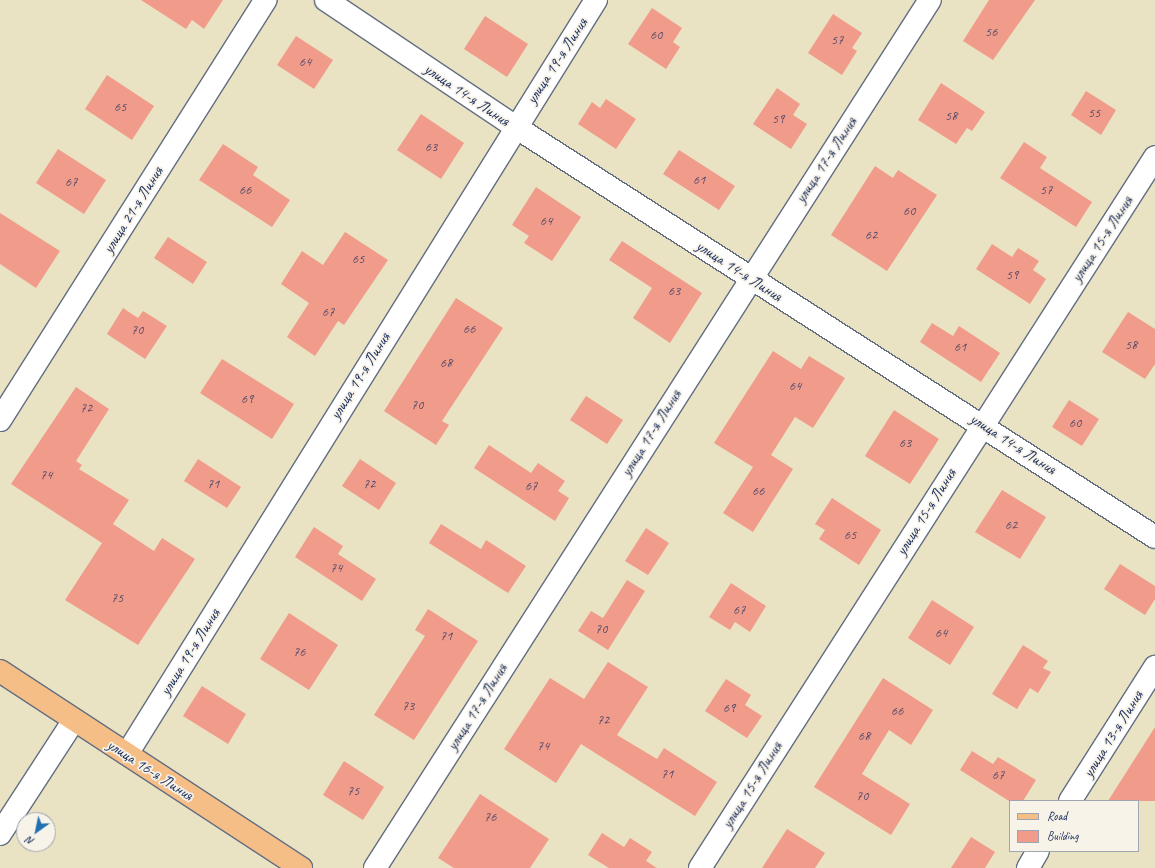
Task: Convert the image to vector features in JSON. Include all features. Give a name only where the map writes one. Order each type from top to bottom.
[{"type":"main road","name":"улица 16-я Линия","points":[[0,672],[301,868]]},
{"type":"street","name":"улица 21-я Линия","points":[[0,420],[266,0]]},
{"type":"street","name":"улица 14-я Линия","points":[[326,0],[514,126],[749,278],[982,424],[1155,537]]},
{"type":"street","name":"улица 19-я Линия","points":[[127,754],[514,126],[596,0]]},
{"type":"street","name":"улица 17-я Линия","points":[[375,868],[749,278],[930,0]]},
{"type":"street","name":"улица 15-я Линия","points":[[700,868],[982,424],[1155,157]]},
{"type":"street","name":"улица 13-я Линия","points":[[1071,800],[1155,667]]},
{"type":"street","points":[[0,834],[74,720]]},
{"type":"street","points":[[1028,868],[1037,852]]},
{"type":"building","points":[[141,0],[223,0],[204,29],[192,20],[186,29]]},
{"type":"building","points":[[989,0],[1035,0],[993,60],[963,41]]},
{"type":"building","points":[[652,8],[682,28],[673,42],[680,47],[666,69],[628,44]]},
{"type":"building","points":[[833,14],[862,33],[852,48],[857,51],[842,75],[808,53]]},
{"type":"building","points":[[485,16],[528,44],[507,77],[464,49]]},
{"type":"building","points":[[296,36],[333,60],[314,89],[277,65]]},
{"type":"building","points":[[107,75],[154,106],[132,140],[85,109]]},
{"type":"building","points":[[941,83],[985,112],[972,131],[967,128],[956,144],[918,120]]},
{"type":"building","points":[[777,88],[800,104],[793,115],[807,124],[791,149],[753,124]]},
{"type":"building","points":[[1086,91],[1116,110],[1101,135],[1071,115]]},
{"type":"building","points":[[606,99],[636,119],[616,149],[578,124],[592,102],[600,108]]},
{"type":"building","points":[[421,114],[464,143],[441,179],[397,150]]},
{"type":"building","points":[[1024,142],[1047,157],[1040,168],[1092,202],[1076,227],[1000,178]]},
{"type":"building","points":[[223,144],[258,167],[253,175],[290,200],[272,227],[199,180]]},
{"type":"building","points":[[58,149],[106,180],[84,214],[36,183]]},
{"type":"building","points":[[679,150],[735,186],[719,210],[663,174]]},
{"type":"building","points":[[875,166],[893,178],[898,170],[937,195],[887,271],[831,235]]},
{"type":"building","points":[[536,187],[581,217],[552,261],[524,243],[529,236],[512,225]]},
{"type":"building","points":[[0,213],[60,251],[36,288],[0,264]]},
{"type":"building","points":[[345,232],[388,260],[344,325],[338,321],[315,356],[287,337],[309,303],[281,284],[302,251],[323,265]]},
{"type":"building","points":[[168,237],[207,262],[193,284],[154,258]]},
{"type":"building","points":[[622,241],[702,293],[670,343],[633,318],[652,288],[609,260]]},
{"type":"building","points":[[992,244],[1012,257],[1018,248],[1039,261],[1033,270],[1046,279],[1030,304],[976,269]]},
{"type":"building","points":[[456,298],[503,328],[442,421],[449,425],[436,445],[384,411]]},
{"type":"building","points":[[123,308],[138,318],[143,311],[167,326],[145,359],[107,334]]},
{"type":"building","points":[[1128,312],[1155,329],[1155,364],[1145,379],[1102,352]]},
{"type":"building","points":[[932,323],[953,336],[959,326],[1000,353],[981,382],[920,342]]},
{"type":"building","points":[[773,351],[801,369],[809,356],[845,378],[813,428],[795,417],[771,455],[793,469],[753,532],[723,513],[753,467],[714,443]]},
{"type":"building","points":[[222,359],[294,404],[272,439],[200,393]]},
{"type":"building","points":[[76,387],[109,409],[76,461],[82,465],[79,469],[129,500],[113,524],[154,551],[162,538],[195,559],[138,645],[65,600],[102,543],[11,484]]},
{"type":"building","points":[[586,396],[623,420],[607,444],[570,420]]},
{"type":"building","points":[[1069,400],[1099,419],[1082,446],[1052,427]]},
{"type":"building","points":[[894,410],[939,439],[910,484],[865,456]]},
{"type":"building","points":[[489,445],[531,473],[538,463],[565,481],[558,491],[569,498],[555,521],[474,468]]},
{"type":"building","points":[[198,459],[241,487],[227,508],[184,481]]},
{"type":"building","points":[[360,459],[396,483],[379,510],[342,486]]},
{"type":"building","points":[[1002,490],[1046,517],[1020,559],[975,532]]},
{"type":"building","points":[[832,498],[881,530],[859,565],[819,539],[825,530],[815,524]]},
{"type":"building","points":[[441,524],[481,549],[486,540],[526,566],[508,593],[429,543]]},
{"type":"building","points":[[314,527],[343,546],[338,554],[376,579],[362,601],[295,557]]},
{"type":"building","points":[[646,528],[669,543],[648,575],[625,561]]},
{"type":"building","points":[[1120,564],[1155,586],[1155,599],[1145,615],[1104,589]]},
{"type":"building","points":[[627,580],[645,591],[608,650],[578,631],[591,611],[603,618]]},
{"type":"building","points":[[731,583],[766,606],[750,632],[735,622],[730,630],[709,617]]},
{"type":"building","points":[[932,600],[974,627],[950,665],[908,638]]},
{"type":"building","points":[[428,609],[478,641],[414,740],[374,715],[425,636],[415,630]]},
{"type":"building","points":[[289,613],[338,645],[309,690],[260,659]]},
{"type":"building","points":[[1023,645],[1048,661],[1043,668],[1051,672],[1038,693],[1030,688],[1017,709],[992,694]]},
{"type":"building","points":[[608,662],[648,687],[617,735],[657,759],[664,748],[717,782],[695,816],[581,744],[556,783],[504,749],[550,678],[584,699]]},
{"type":"building","points":[[883,678],[933,710],[911,745],[889,730],[862,774],[910,804],[891,835],[814,787]]},
{"type":"building","points":[[726,679],[751,695],[745,705],[762,716],[747,738],[705,711]]},
{"type":"building","points":[[202,686],[246,714],[228,744],[183,716]]},
{"type":"building","points":[[1155,727],[1155,801],[1109,800]]},
{"type":"building","points":[[972,751],[993,764],[998,757],[1036,780],[1024,800],[1009,801],[960,770]]},
{"type":"building","points":[[344,761],[384,787],[363,820],[323,795]]},
{"type":"building","points":[[480,794],[549,839],[530,868],[454,868],[438,858]]},
{"type":"building","points":[[787,829],[825,853],[815,868],[762,868]]},
{"type":"building","points":[[602,833],[624,847],[630,838],[652,852],[646,861],[657,868],[609,868],[588,855]]},
{"type":"building","points":[[971,837],[995,852],[985,868],[951,868]]}]
